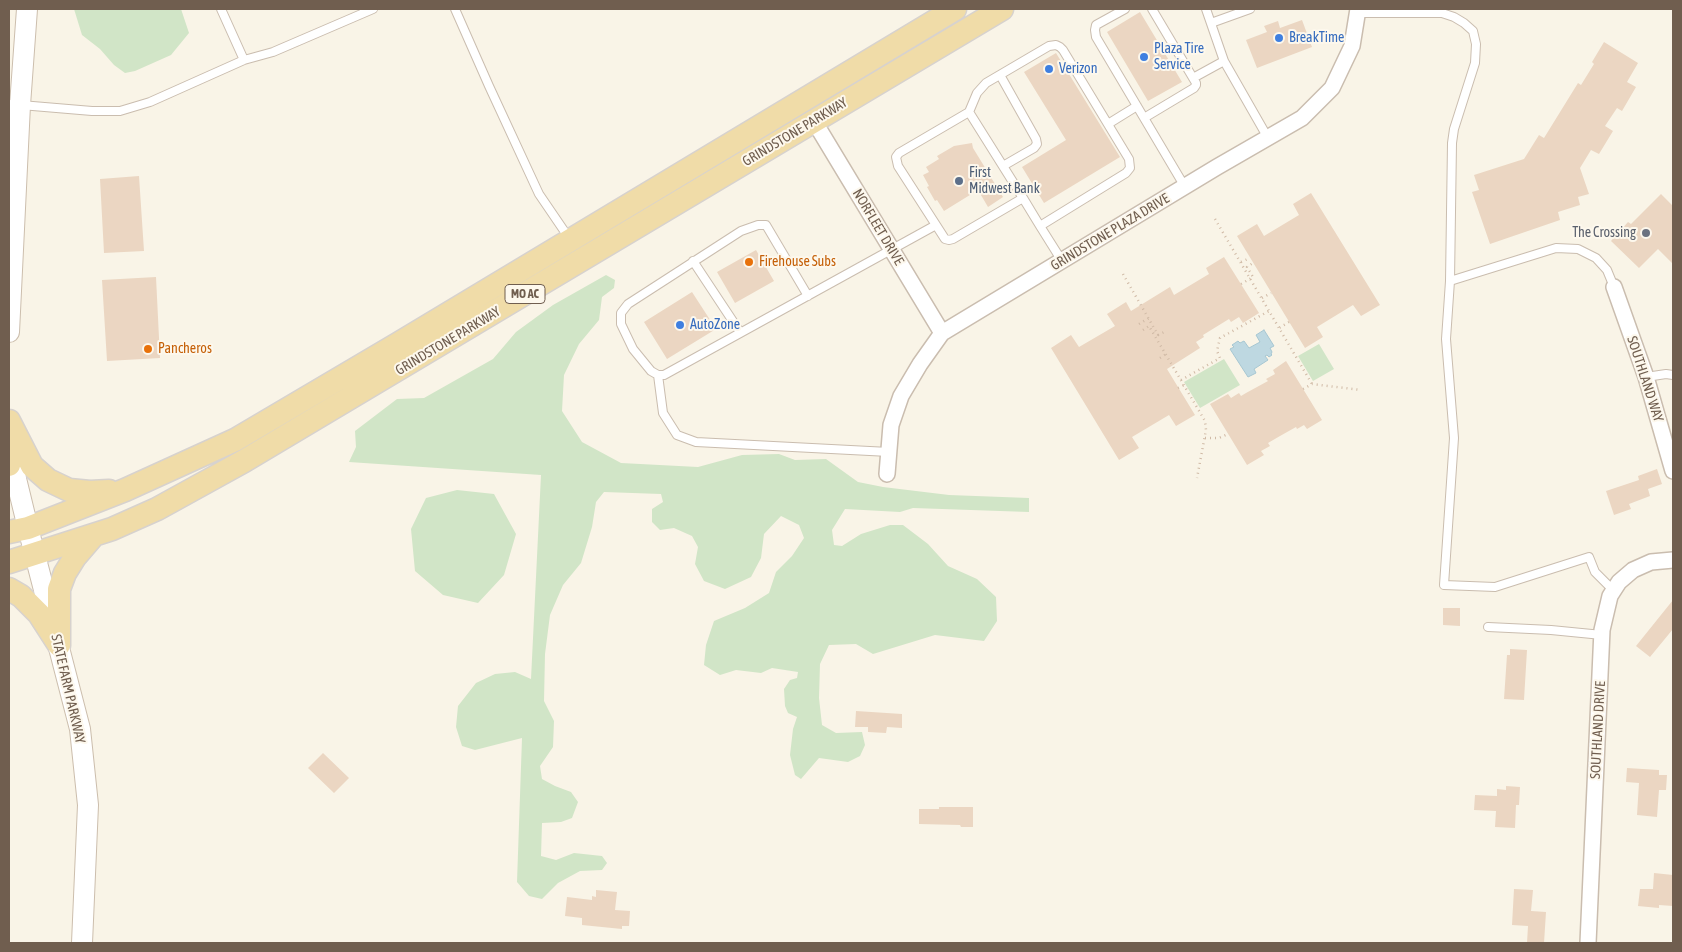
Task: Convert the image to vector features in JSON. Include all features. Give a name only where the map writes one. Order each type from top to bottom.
[{"type":"main road","name":"GRINDSTONE PARKWAY","points":[[18,530],[125,490],[235,440],[955,9]]},
{"type":"main road","name":"GRINDSTONE PARKWAY","points":[[35,554],[93,536],[157,509],[244,461],[1002,9]]},
{"type":"main road","points":[[9,422],[32,466],[48,480],[69,490],[90,492],[125,490]]},
{"type":"main road","points":[[59,646],[59,590],[65,573],[75,557],[93,536]]},
{"type":"main road","name":"MO AC","points":[[9,562],[35,554]]},
{"type":"main road","points":[[9,589],[20,596],[39,614],[59,646]]},
{"type":"street","points":[[9,332],[14,104],[27,9]]},
{"type":"street","name":"GRINDSTONE PLAZA DRIVE","points":[[887,474],[891,425],[901,396],[920,364],[942,333],[1302,118],[1332,88],[1352,46],[1358,11]]},
{"type":"street","name":"NORFLEET DRIVE","points":[[814,121],[942,333]]},
{"type":"street","name":"SOUTHLAND WAY","points":[[1614,287],[1646,377],[1673,470]]},
{"type":"street","name":"STATE FARM PARKWAY","points":[[9,429],[10,461],[18,530],[35,554],[80,729],[88,805],[82,943]]},
{"type":"street","name":"SOUTHLAND DRIVE","points":[[1588,943],[1602,635],[1610,596],[1619,582],[1632,570],[1650,562],[1673,560]]},
{"type":"lane","points":[[221,9],[244,60]]},
{"type":"lane","points":[[14,104],[92,111],[120,111],[150,102],[244,60],[273,52],[373,9]]},
{"type":"lane","points":[[456,9],[539,194],[570,240]]},
{"type":"lane","points":[[1125,9],[1096,25],[1096,37],[1185,187]]},
{"type":"lane","points":[[1144,118],[1194,88],[1196,83],[1152,9]]},
{"type":"lane","points":[[1206,9],[1224,61],[1268,138]]},
{"type":"lane","points":[[1211,23],[1250,9]]},
{"type":"lane","points":[[1358,11],[1442,14],[1454,17],[1473,31],[1476,44],[1475,63],[1453,136],[1450,281],[1446,339],[1454,438],[1444,585],[1495,587],[1589,557],[1595,572],[1613,590]]},
{"type":"lane","points":[[1023,198],[953,239],[945,239],[898,166],[896,157],[899,153],[969,112],[980,88],[1049,46],[1056,45],[1060,47],[1108,124],[1128,159],[1130,168],[1126,173],[1040,226]]},
{"type":"lane","points":[[1193,78],[1224,61]]},
{"type":"lane","points":[[1000,75],[1037,144],[1034,148],[1003,166]]},
{"type":"lane","points":[[1108,124],[1137,106]]},
{"type":"lane","points":[[969,112],[1062,260]]},
{"type":"lane","points":[[808,296],[766,225],[758,226],[740,231],[628,304],[621,313],[621,324],[633,349],[651,371],[658,375],[664,375],[740,332],[808,296],[936,225]]},
{"type":"lane","points":[[1450,281],[1556,248],[1578,249],[1596,258],[1607,270],[1614,287]]},
{"type":"lane","points":[[693,261],[740,332]]},
{"type":"lane","points":[[1646,377],[1666,374],[1673,375]]},
{"type":"lane","points":[[658,375],[663,413],[677,435],[696,442],[888,452]]},
{"type":"lane","points":[[1488,627],[1602,635]]},
{"type":"path","points":[[1215,219],[1312,384]]},
{"type":"path","points":[[1240,262],[1250,258]]},
{"type":"path","points":[[1241,284],[1253,277],[1247,267],[1253,264]]},
{"type":"path","points":[[1123,274],[1205,421],[1205,438],[1197,478]]},
{"type":"path","points":[[1262,298],[1272,293]]},
{"type":"path","points":[[1181,380],[1220,358],[1217,351],[1220,338],[1270,311]]},
{"type":"path","points":[[1139,324],[1149,318]]},
{"type":"path","points":[[1279,328],[1289,322]]},
{"type":"path","points":[[1143,330],[1149,326],[1157,336]]},
{"type":"path","points":[[1157,336],[1166,330]]},
{"type":"path","points":[[1160,358],[1166,354]]},
{"type":"path","points":[[1303,389],[1312,384],[1361,390]]},
{"type":"path","points":[[1178,388],[1184,385]]},
{"type":"path","points":[[1205,438],[1219,438],[1228,434]]},
{"type":"green space","points":[[74,9],[181,9],[189,33],[171,55],[135,71],[125,73],[82,35]]},
{"type":"green space","points":[[606,275],[615,280],[614,288],[602,297],[599,320],[579,344],[564,375],[562,411],[582,442],[621,463],[698,467],[742,455],[779,454],[795,460],[826,459],[858,482],[949,495],[1029,498],[1029,512],[913,508],[900,512],[845,509],[832,530],[834,545],[842,546],[861,534],[890,525],[903,525],[928,544],[948,566],[977,579],[996,597],[997,621],[984,641],[935,635],[873,654],[856,644],[829,645],[820,664],[819,698],[822,725],[836,733],[862,732],[865,745],[860,756],[848,762],[819,758],[801,779],[795,775],[790,755],[793,729],[797,717],[788,713],[785,706],[784,689],[790,680],[797,678],[798,672],[772,668],[761,673],[736,670],[720,675],[704,665],[706,645],[714,621],[745,608],[769,593],[776,572],[792,556],[804,538],[799,525],[781,516],[764,534],[761,558],[751,577],[725,589],[704,581],[695,564],[698,547],[692,536],[674,528],[660,530],[652,522],[652,509],[663,502],[661,494],[604,492],[596,502],[592,527],[581,563],[563,585],[550,615],[545,654],[544,701],[554,721],[553,747],[540,766],[542,779],[571,792],[578,802],[572,818],[561,822],[542,823],[541,856],[556,860],[574,853],[602,856],[607,863],[602,870],[580,871],[558,883],[542,899],[529,896],[517,882],[522,738],[475,750],[462,746],[456,727],[458,706],[476,683],[495,674],[515,672],[531,679],[541,475],[349,462],[356,447],[355,431],[397,399],[424,398],[493,359],[516,332],[553,305]]},
{"type":"green space","points":[[1319,344],[1334,369],[1313,381],[1298,356]]},
{"type":"green space","points":[[1224,359],[1240,385],[1200,408],[1184,382]]},
{"type":"green space","points":[[457,490],[494,494],[516,534],[504,575],[478,603],[443,595],[415,571],[411,529],[426,498]]},
{"type":"water","points":[[1264,330],[1274,346],[1270,348],[1272,355],[1269,357],[1265,356],[1268,360],[1254,369],[1256,373],[1248,377],[1230,349],[1238,341],[1240,343],[1244,341],[1249,348],[1260,342],[1256,335]]},
{"type":"building","name":"Plaza Tire Service","points":[[1140,12],[1182,82],[1148,101],[1107,32]]},
{"type":"building","points":[[1302,20],[1312,47],[1257,68],[1246,40],[1267,32],[1264,26],[1278,21],[1280,28]]},
{"type":"building","points":[[1604,42],[1638,63],[1627,82],[1636,87],[1622,111],[1617,108],[1605,126],[1613,131],[1599,154],[1591,150],[1580,168],[1589,194],[1578,197],[1580,205],[1558,212],[1560,220],[1490,244],[1472,192],[1479,190],[1474,175],[1524,159],[1539,135],[1544,138],[1578,83],[1581,85],[1594,64],[1592,62]]},
{"type":"building","points":[[1056,53],[1120,157],[1044,203],[1022,167],[1066,140],[1024,72]]},
{"type":"building","name":"First Midwest Bank","points":[[972,143],[973,148],[1003,197],[988,207],[978,190],[944,211],[937,200],[935,201],[927,187],[929,186],[923,175],[929,172],[926,167],[939,159],[937,156],[954,146]]},
{"type":"building","points":[[139,176],[144,251],[104,253],[100,179]]},
{"type":"building","points":[[1311,193],[1380,305],[1361,316],[1353,305],[1317,327],[1323,337],[1305,348],[1237,236],[1257,224],[1264,236],[1299,215],[1293,204]]},
{"type":"building","name":"The Crossing","points":[[1661,194],[1673,206],[1673,264],[1658,249],[1639,268],[1611,241],[1628,222],[1631,224]]},
{"type":"building","points":[[756,250],[774,281],[735,303],[717,272]]},
{"type":"building","points":[[1224,257],[1259,313],[1243,323],[1239,317],[1231,322],[1229,319],[1203,335],[1204,337],[1196,342],[1200,348],[1167,369],[1195,415],[1176,426],[1169,415],[1132,437],[1139,448],[1119,460],[1051,348],[1071,335],[1079,347],[1115,326],[1107,314],[1126,302],[1131,311],[1170,287],[1174,295],[1209,274],[1206,268]]},
{"type":"building","points":[[156,277],[160,358],[107,361],[102,280]]},
{"type":"building","name":"AutoZone","points":[[692,292],[716,329],[667,359],[644,322]]},
{"type":"building","points":[[1286,361],[1322,420],[1307,429],[1304,425],[1297,429],[1296,427],[1268,443],[1270,446],[1261,451],[1264,455],[1247,465],[1210,404],[1228,394],[1231,398],[1239,393],[1241,396],[1268,381],[1266,379],[1275,374],[1273,370]]},
{"type":"building","points":[[1657,469],[1662,484],[1648,489],[1650,496],[1629,504],[1631,509],[1614,515],[1606,491],[1639,480],[1638,476]]},
{"type":"building","points":[[1673,600],[1673,629],[1650,657],[1636,646]]},
{"type":"building","points":[[1443,608],[1460,608],[1460,626],[1443,625]]},
{"type":"building","points":[[1510,649],[1527,650],[1524,700],[1504,699],[1507,655],[1510,655]]},
{"type":"building","points":[[856,711],[902,714],[902,728],[887,727],[886,733],[868,732],[868,727],[855,727]]},
{"type":"building","points":[[323,753],[349,778],[334,793],[308,768]]},
{"type":"building","points":[[1627,768],[1659,770],[1659,775],[1667,775],[1666,790],[1659,790],[1657,817],[1637,815],[1639,783],[1626,782]]},
{"type":"building","points":[[1506,786],[1520,787],[1519,805],[1516,805],[1515,828],[1495,827],[1496,811],[1474,810],[1475,795],[1497,796],[1497,789],[1506,790]]},
{"type":"building","points":[[939,807],[973,807],[973,827],[919,824],[919,809],[939,809]]},
{"type":"building","points":[[1654,873],[1673,875],[1673,906],[1659,905],[1659,908],[1638,906],[1640,889],[1653,889]]},
{"type":"building","points":[[1514,889],[1533,890],[1531,911],[1546,912],[1544,943],[1527,943],[1528,926],[1512,925]]},
{"type":"building","points":[[596,890],[617,892],[615,910],[630,911],[629,926],[622,926],[622,929],[582,925],[582,918],[565,916],[567,897],[592,900],[592,896],[596,897]]},
{"type":"place","name":"BreakTime","points":[[1279,38]]},
{"type":"place","name":"Plaza Tire Service","points":[[1144,57]]},
{"type":"place","name":"Verizon","points":[[1049,69]]},
{"type":"place","name":"First Midwest Bank","points":[[959,181]]},
{"type":"place","name":"The Crossing","points":[[1646,233]]},
{"type":"place","name":"Firehouse Subs","points":[[749,262]]},
{"type":"place","name":"AutoZone","points":[[680,325]]},
{"type":"place","name":"Pancheros","points":[[148,349]]}]
